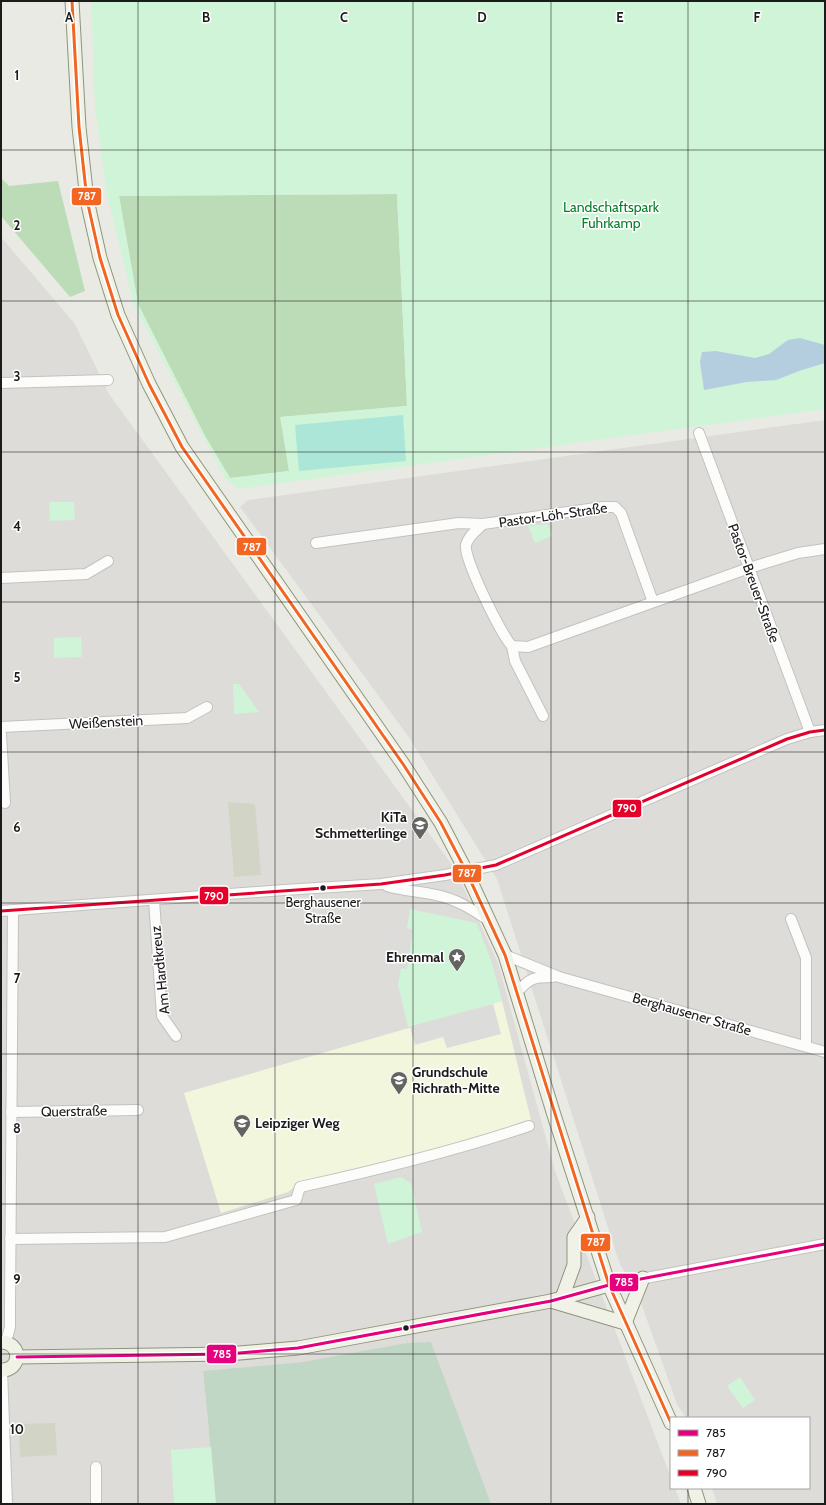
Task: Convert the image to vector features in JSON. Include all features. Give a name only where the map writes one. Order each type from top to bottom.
[{"type":"main road","points":[[72,1],[79,127],[87,200],[100,258],[126,332],[149,384],[182,447],[226,512],[404,764],[441,823],[466,871],[505,956],[554,1115],[609,1285],[670,1421]]},
{"type":"main road","points":[[556,1299],[574,1266],[574,1237],[588,1217]]},
{"type":"main road","points":[[625,1323],[643,1278]]},
{"type":"main road","points":[[17,1357],[228,1354],[298,1348],[556,1299],[609,1285]]},
{"type":"main road","points":[[556,1299],[625,1323]]},
{"type":"main road","points":[[2,1370],[13,1366],[17,1357],[14,1348],[4,1342]]},
{"type":"main road","points":[[694,1489],[699,1504]]},
{"type":"street","points":[[1,383],[108,380]]},
{"type":"street","name":"Pastor-Breuer-Straße","points":[[699,433],[810,732]]},
{"type":"street","name":"Pastor-Löh-Straße","points":[[316,542],[459,523],[483,524],[603,507],[615,507],[621,513],[653,602]]},
{"type":"street","name":"Pastor-Löh-Straße","points":[[483,524],[470,537],[465,547],[470,566],[496,621],[512,646],[515,660],[543,716]]},
{"type":"street","points":[[512,646],[528,647],[749,568],[798,553],[825,549]]},
{"type":"street","points":[[1,578],[86,574],[108,561]]},
{"type":"street","name":"Weißenstein","points":[[1,727],[187,718],[207,707]]},
{"type":"street","points":[[1,911],[381,884],[496,865],[787,739],[810,732],[825,730]]},
{"type":"street","points":[[1,734],[5,802]]},
{"type":"street","points":[[381,884],[405,891],[436,894],[470,907],[488,920]]},
{"type":"street","name":"Am Hardtkreuz","points":[[154,900],[162,1016],[176,1036]]},
{"type":"street","points":[[4,1342],[10,1327],[10,1239],[6,1172],[11,1112],[12,910]]},
{"type":"street","points":[[791,919],[806,958],[806,1046]]},
{"type":"street","name":"Berghausener Straße","points":[[505,956],[559,977],[825,1052]]},
{"type":"street","name":"Berghausener Straße","points":[[516,993],[529,980],[536,977],[559,977]]},
{"type":"street","name":"Querstraße","points":[[11,1112],[138,1110]]},
{"type":"street","points":[[10,1239],[165,1237],[296,1200],[300,1188],[370,1172],[488,1140],[529,1126]]},
{"type":"street","points":[[609,1285],[825,1244]]},
{"type":"street","points":[[2,1370],[4,1486],[7,1504]]},
{"type":"street","points":[[96,1467],[96,1504]]},
{"type":"shaded area","points":[[1,237],[75,324],[109,394],[455,869],[498,963],[555,1171],[670,1475],[670,1489],[675,1489],[681,1504],[1,1504]]},
{"type":"shaded area","points":[[800,338],[825,345],[825,363],[776,380],[747,382],[704,390],[700,362],[702,352],[716,351],[755,358],[769,354],[788,340]]},
{"type":"shaded area","points":[[403,415],[406,461],[299,471],[295,425]]},
{"type":"shaded area","points":[[825,420],[825,1504],[717,1504],[712,1489],[810,1489],[810,1417],[685,1417],[677,1404],[641,1303],[619,1262],[497,879],[408,736],[240,507],[248,500]]},
{"type":"shaded area","points":[[228,802],[255,804],[261,875],[234,877]]},
{"type":"shaded area","points":[[387,928],[396,929],[391,965],[382,964]]},
{"type":"shaded area","points":[[403,930],[412,931],[406,967],[398,966]]},
{"type":"shaded area","name":"Grundschule Richrath-Mitte","points":[[502,1001],[531,1120],[444,1148],[299,1183],[288,1192],[221,1213],[184,1093]]},
{"type":"shaded area","points":[[493,1004],[501,1034],[447,1048],[443,1037],[415,1045],[410,1027]]},
{"type":"shaded area","points":[[431,1342],[491,1504],[216,1504],[203,1371],[303,1362],[407,1343]]},
{"type":"shaded area","points":[[203,1371],[209,1432],[179,1434],[174,1373]]},
{"type":"shaded area","points":[[55,1423],[57,1455],[20,1457],[19,1424]]},
{"type":"green space","name":"Landschaftspark Fuhrkamp","points":[[91,1],[825,1],[825,409],[238,489],[225,478],[134,305],[106,190],[95,106]],"holes":[[[397,194],[407,406],[280,417],[289,471],[230,478],[205,436],[138,304],[119,196]]]},
{"type":"green space","points":[[1,178],[9,186],[58,181],[85,291],[70,297],[1,216]]},
{"type":"green space","points":[[397,194],[407,406],[281,417],[289,471],[230,478],[205,436],[138,304],[119,196]]},
{"type":"green space","points":[[49,502],[74,502],[75,520],[50,521]]},
{"type":"green space","points":[[548,524],[552,536],[535,543],[528,526]]},
{"type":"green space","points":[[81,637],[82,657],[54,658],[54,638]]},
{"type":"green space","points":[[233,684],[239,684],[259,712],[234,714]]},
{"type":"green space","points":[[410,909],[477,923],[493,966],[502,1001],[408,1027],[398,985],[401,968],[407,969],[413,930],[407,928]]},
{"type":"green space","points":[[401,1177],[411,1183],[422,1232],[388,1244],[374,1184]]},
{"type":"green space","points":[[740,1377],[755,1400],[743,1408],[727,1386]]},
{"type":"green space","points":[[211,1447],[216,1504],[174,1504],[171,1450]]},
{"type":"transit line","name":"787","points":[[72,1],[79,127],[87,200],[100,258],[118,315],[149,384],[182,447],[403,764],[441,823],[466,871],[505,955],[609,1285],[670,1421]]},
{"type":"transit line","name":"790","points":[[1,911],[381,884],[445,875],[496,865],[787,739],[810,732],[825,730]]},
{"type":"transit line","name":"785","points":[[17,1357],[228,1354],[298,1348],[551,1301],[609,1285],[825,1244]]},
{"type":"place","name":"KiTa Schmetterlinge","points":[[420,840]]},
{"type":"place","name":"Berghausener Straße","points":[[323,888]]},
{"type":"place","name":"Ehrenmal","points":[[457,972]]},
{"type":"place","name":"Grundschule Richrath-Mitte","points":[[399,1095]]},
{"type":"place","name":"Leipziger Weg","points":[[242,1138]]}]
